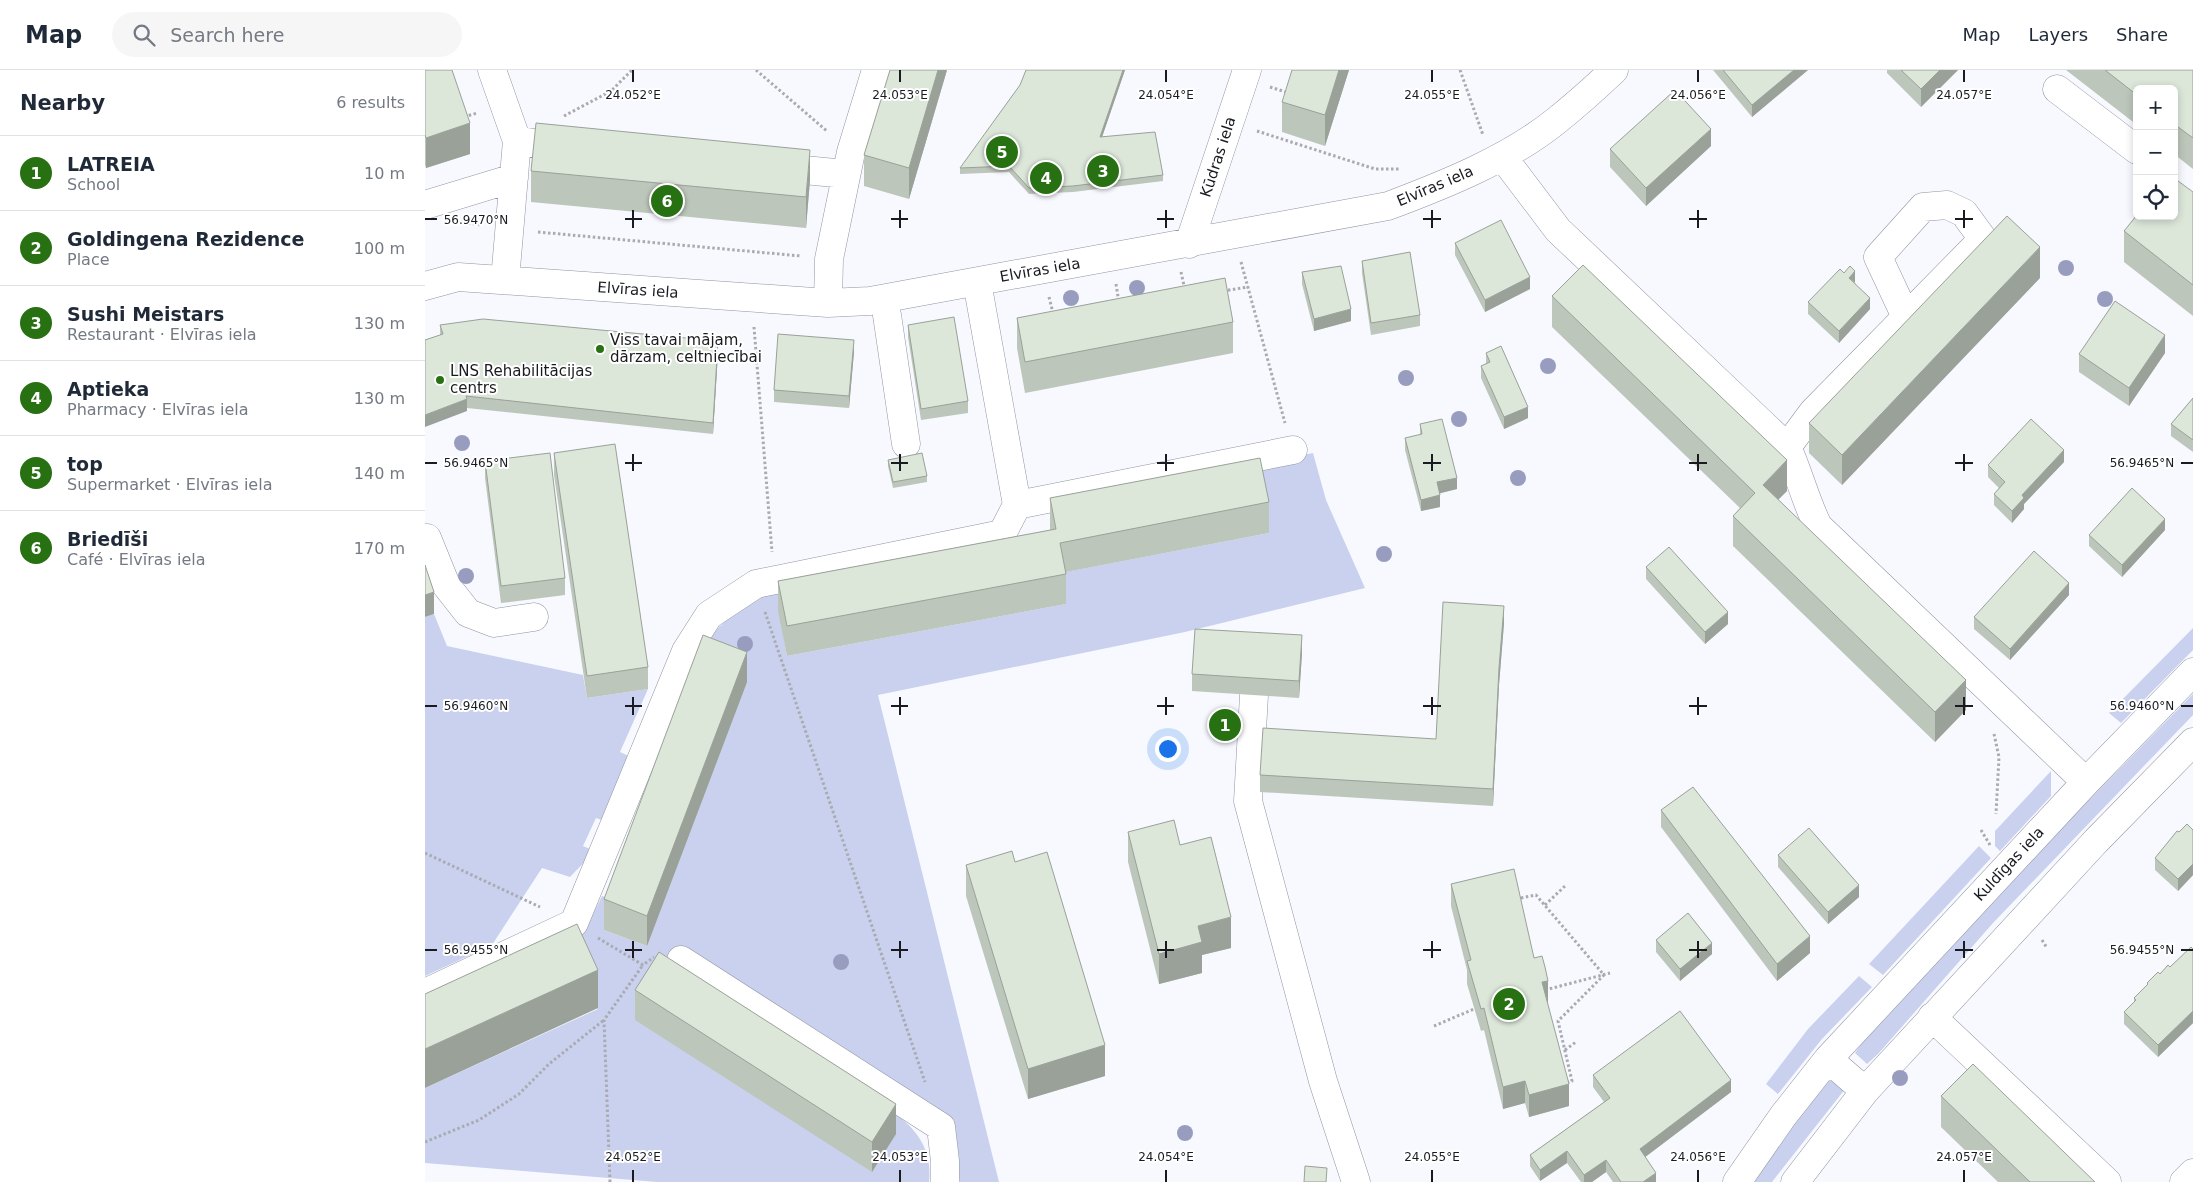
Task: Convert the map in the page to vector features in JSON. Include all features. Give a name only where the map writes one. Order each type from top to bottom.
[{"type":"street","points":[[492,70],[517,141],[505,280]]},
{"type":"street","points":[[828,303],[829,259],[849,163],[876,70]]},
{"type":"street","name":"Kūdras iela","points":[[1189,244],[1247,70]]},
{"type":"street","name":"Elvīras iela","points":[[425,286],[458,277],[828,303],[870,302],[1388,206],[1441,184],[1494,150],[1555,122],[1614,70]]},
{"type":"street","points":[[2057,89],[2133,147]]},
{"type":"street","points":[[517,141],[591,149]]},
{"type":"street","points":[[1494,150],[1558,230],[1787,447],[1795,465],[1808,506],[1818,526],[2086,782]]},
{"type":"street","points":[[752,165],[849,163]]},
{"type":"street","points":[[425,205],[514,178]]},
{"type":"street","points":[[425,993],[574,923],[686,651],[709,615],[765,582],[1002,534],[1017,505],[977,282]]},
{"type":"street","points":[[887,315],[907,444]]},
{"type":"street","points":[[1787,447],[1813,412],[1906,317]]},
{"type":"street","points":[[1017,505],[1293,450]]},
{"type":"street","points":[[427,538],[446,585],[469,613],[494,623],[534,618]]},
{"type":"street","name":"Kuldīgas iela","points":[[1737,1182],[1783,1116],[1828,1059],[2086,782],[2193,672]]},
{"type":"street","points":[[1254,695],[1248,801],[1323,1081],[1356,1182]]},
{"type":"street","points":[[1795,1182],[1865,1091],[2096,842],[2193,742]]},
{"type":"street","points":[[681,960],[941,1127],[945,1161],[945,1182]]},
{"type":"street","points":[[1932,1017],[2107,1182]]},
{"type":"street","points":[[1828,1059],[1865,1091]]},
{"type":"street","points":[[2184,1182],[2193,1173]]},
{"type":"path","points":[[559,118],[611,91],[632,70]]},
{"type":"path","points":[[756,70],[849,163]]},
{"type":"path","points":[[1460,70],[1494,150]]},
{"type":"path","points":[[1229,122],[1311,150],[1375,168],[1415,170],[1441,184]]},
{"type":"path","points":[[462,222],[509,229],[829,259]]},
{"type":"path","points":[[1234,235],[1293,450]]},
{"type":"path","points":[[1180,270],[1187,298]]},
{"type":"path","points":[[1115,283],[1121,310]]},
{"type":"path","points":[[1219,292],[1248,287]]},
{"type":"path","points":[[1049,296],[1055,322]]},
{"type":"path","points":[[752,298],[765,582],[941,1127]]},
{"type":"path","points":[[1993,730],[1999,757],[1996,814]]},
{"type":"path","points":[[425,853],[574,923],[643,965]]},
{"type":"path","points":[[1545,905],[1566,887]]},
{"type":"path","points":[[1516,899],[1536,895],[1604,975]]},
{"type":"path","points":[[425,1142],[479,1120],[519,1094],[549,1064],[604,1020],[643,965],[652,956],[681,960]]},
{"type":"path","points":[[1545,990],[1610,974]]},
{"type":"path","points":[[1563,1083],[1572,1081],[1558,1021],[1604,975]]},
{"type":"path","points":[[1434,1026],[1474,1009]]},
{"type":"path","points":[[604,1020],[610,1182]]},
{"type":"path","points":[[1565,1050],[1576,1042]]},
{"type":"shaded area","points":[[1313,453],[1326,500],[1365,588],[1185,632],[878,695],[999,1182],[960,1182],[950,1128],[884,1105],[912,1128],[924,1146],[928,1157],[929,1182],[657,1182],[425,1163],[425,1088],[598,1009],[548,976],[590,920],[602,896],[615,900],[604,930],[647,946],[698,647],[739,608],[759,593],[791,589],[779,611],[787,656],[1066,604],[1060,573],[1269,533],[1247,466]]},
{"type":"shaded area","points":[[434,614],[447,646],[583,675],[587,698],[648,689],[620,752],[633,758],[607,822],[596,818],[583,846],[595,851],[570,877],[542,868],[492,945],[425,976],[425,617]]},
{"type":"shaded area","points":[[2193,628],[2193,650],[2121,723],[2109,713]]},
{"type":"shaded area","points":[[2193,694],[2193,715],[1993,923],[1878,1054],[1867,1064],[1855,1053],[1940,952]]},
{"type":"shaded area","points":[[2051,771],[2051,796],[2000,851],[1995,846],[1995,831]]},
{"type":"shaded area","points":[[1979,846],[1991,858],[1883,975],[1869,964]]},
{"type":"shaded area","points":[[1859,976],[1872,987],[1822,1039],[1778,1094],[1766,1084],[1808,1029]]},
{"type":"shaded area","points":[[1832,1080],[1844,1090],[1842,1093],[1772,1182],[1752,1182],[1790,1128],[1827,1082]]},
{"type":"building","points":[[425,70],[452,70],[470,123],[426,138]]},
{"type":"building","points":[[890,70],[938,70],[909,168],[864,155]]},
{"type":"building","points":[[1026,70],[1123,70],[1100,137],[1155,132],[1163,175],[1073,186],[1029,188],[1009,166],[960,168],[1020,85]]},
{"type":"building","points":[[1292,70],[1339,70],[1325,115],[1282,102]]},
{"type":"building","points":[[1723,70],[1794,70],[1752,105]]},
{"type":"building","points":[[1901,70],[1940,70],[1921,89]]},
{"type":"building","points":[[2105,70],[2193,70],[2193,138],[2178,127],[2178,85],[2133,85],[2133,92]]},
{"type":"building","points":[[1675,90],[1711,129],[1646,188],[1610,149]]},
{"type":"building","points":[[536,123],[810,150],[806,197],[531,171]]},
{"type":"building","points":[[2178,181],[2193,192],[2193,285],[2124,231],[2133,220],[2178,220]]},
{"type":"building","points":[[2007,216],[2040,247],[1842,455],[1809,423]]},
{"type":"building","points":[[1501,220],[1530,277],[1485,300],[1455,243]]},
{"type":"building","points":[[1410,252],[1420,315],[1371,323],[1362,261]]},
{"type":"building","points":[[1583,265],[1787,460],[1763,485],[1966,680],[1935,712],[1733,516],[1755,493],[1552,296]]},
{"type":"building","points":[[1341,266],[1351,309],[1314,319],[1302,272]]},
{"type":"building","points":[[1850,266],[1855,271],[1849,278],[1870,298],[1839,331],[1808,302],[1840,269],[1844,273]]},
{"type":"building","points":[[1225,278],[1233,322],[1025,362],[1017,318]]},
{"type":"building","points":[[2115,301],[2165,335],[2129,388],[2079,354]]},
{"type":"building","points":[[954,317],[968,401],[921,409],[908,325]]},
{"type":"building","points":[[483,319],[718,341],[713,423],[466,396],[467,399],[425,415],[425,340],[443,334],[440,325]]},
{"type":"building","points":[[778,334],[854,340],[849,396],[774,390]]},
{"type":"building","points":[[1501,346],[1528,407],[1504,417],[1481,366],[1490,362],[1486,353]]},
{"type":"building","points":[[2193,398],[2193,440],[2171,424]]},
{"type":"building","points":[[1442,419],[1457,478],[1437,482],[1440,495],[1421,500],[1405,438],[1422,434],[1420,424]]},
{"type":"building","points":[[2031,419],[2064,450],[2022,495],[2024,498],[2012,511],[1994,494],[2005,482],[1988,465]]},
{"type":"building","points":[[615,444],[648,667],[587,676],[554,453]]},
{"type":"building","points":[[550,453],[565,578],[501,586],[485,461]]},
{"type":"building","points":[[922,453],[927,476],[893,482],[888,460]]},
{"type":"building","points":[[1260,458],[1269,502],[1060,543],[1066,574],[787,626],[778,581],[1056,529],[1050,498]]},
{"type":"building","points":[[2132,488],[2165,519],[2122,565],[2089,535]]},
{"type":"building","points":[[1669,547],[1728,612],[1705,632],[1646,567]]},
{"type":"building","points":[[2034,551],[2069,583],[2010,649],[1974,617]]},
{"type":"building","points":[[425,565],[434,592],[425,595]]},
{"type":"building","points":[[1443,602],[1504,606],[1493,789],[1260,775],[1263,728],[1436,739]]},
{"type":"building","points":[[1195,629],[1302,635],[1299,681],[1192,674]]},
{"type":"building","points":[[703,635],[747,652],[647,916],[604,899]]},
{"type":"building","points":[[1693,787],[1810,936],[1777,964],[1661,810]]},
{"type":"building","points":[[1174,820],[1180,845],[1211,837],[1231,917],[1198,926],[1202,942],[1159,954],[1128,832]]},
{"type":"building","points":[[2187,824],[2193,830],[2193,864],[2178,879],[2155,858],[2177,831],[2179,832]]},
{"type":"building","points":[[1809,828],[1859,885],[1828,912],[1778,855]]},
{"type":"building","points":[[1012,851],[1015,862],[1047,852],[1105,1045],[1028,1069],[966,865]]},
{"type":"building","points":[[1514,869],[1534,958],[1542,956],[1545,967],[1548,981],[1542,982],[1569,1084],[1529,1095],[1525,1081],[1503,1087],[1484,1008],[1481,1009],[1467,961],[1471,960],[1451,884]]},
{"type":"building","points":[[1688,913],[1712,943],[1680,969],[1656,940]]},
{"type":"building","points":[[577,924],[598,970],[425,1049],[425,994]]},
{"type":"building","points":[[2191,947],[2193,949],[2193,1011],[2158,1045],[2124,1012],[2158,972],[2160,974],[2168,965],[2170,967]]},
{"type":"building","points":[[659,952],[896,1104],[872,1142],[635,990]]},
{"type":"building","points":[[1680,1011],[1731,1080],[1640,1149],[1656,1173],[1643,1182],[1621,1182],[1606,1160],[1584,1175],[1567,1151],[1540,1170],[1530,1155],[1610,1098],[1593,1075]]},
{"type":"building","points":[[1973,1064],[2095,1182],[2030,1182],[1941,1096]]},
{"type":"building","points":[[1305,1166],[1327,1168],[1326,1182],[1304,1182]]},
{"type":"place","name":"top","points":[[1002,152]]},
{"type":"place","name":"Sushi Meistars","points":[[1103,171]]},
{"type":"place","name":"Aptieka","points":[[1046,178]]},
{"type":"place","name":"Briedīši","points":[[667,201]]},
{"type":"place","name":"Viss tavai mājam, dārzam, celtniecībai","points":[[600,349]]},
{"type":"place","name":"LNS Rehabilitācijas centrs","points":[[440,380]]},
{"type":"place","name":"LATREIA","points":[[1225,725]]},
{"type":"place","name":"Goldingena Rezidence","points":[[1509,1004]]}]
